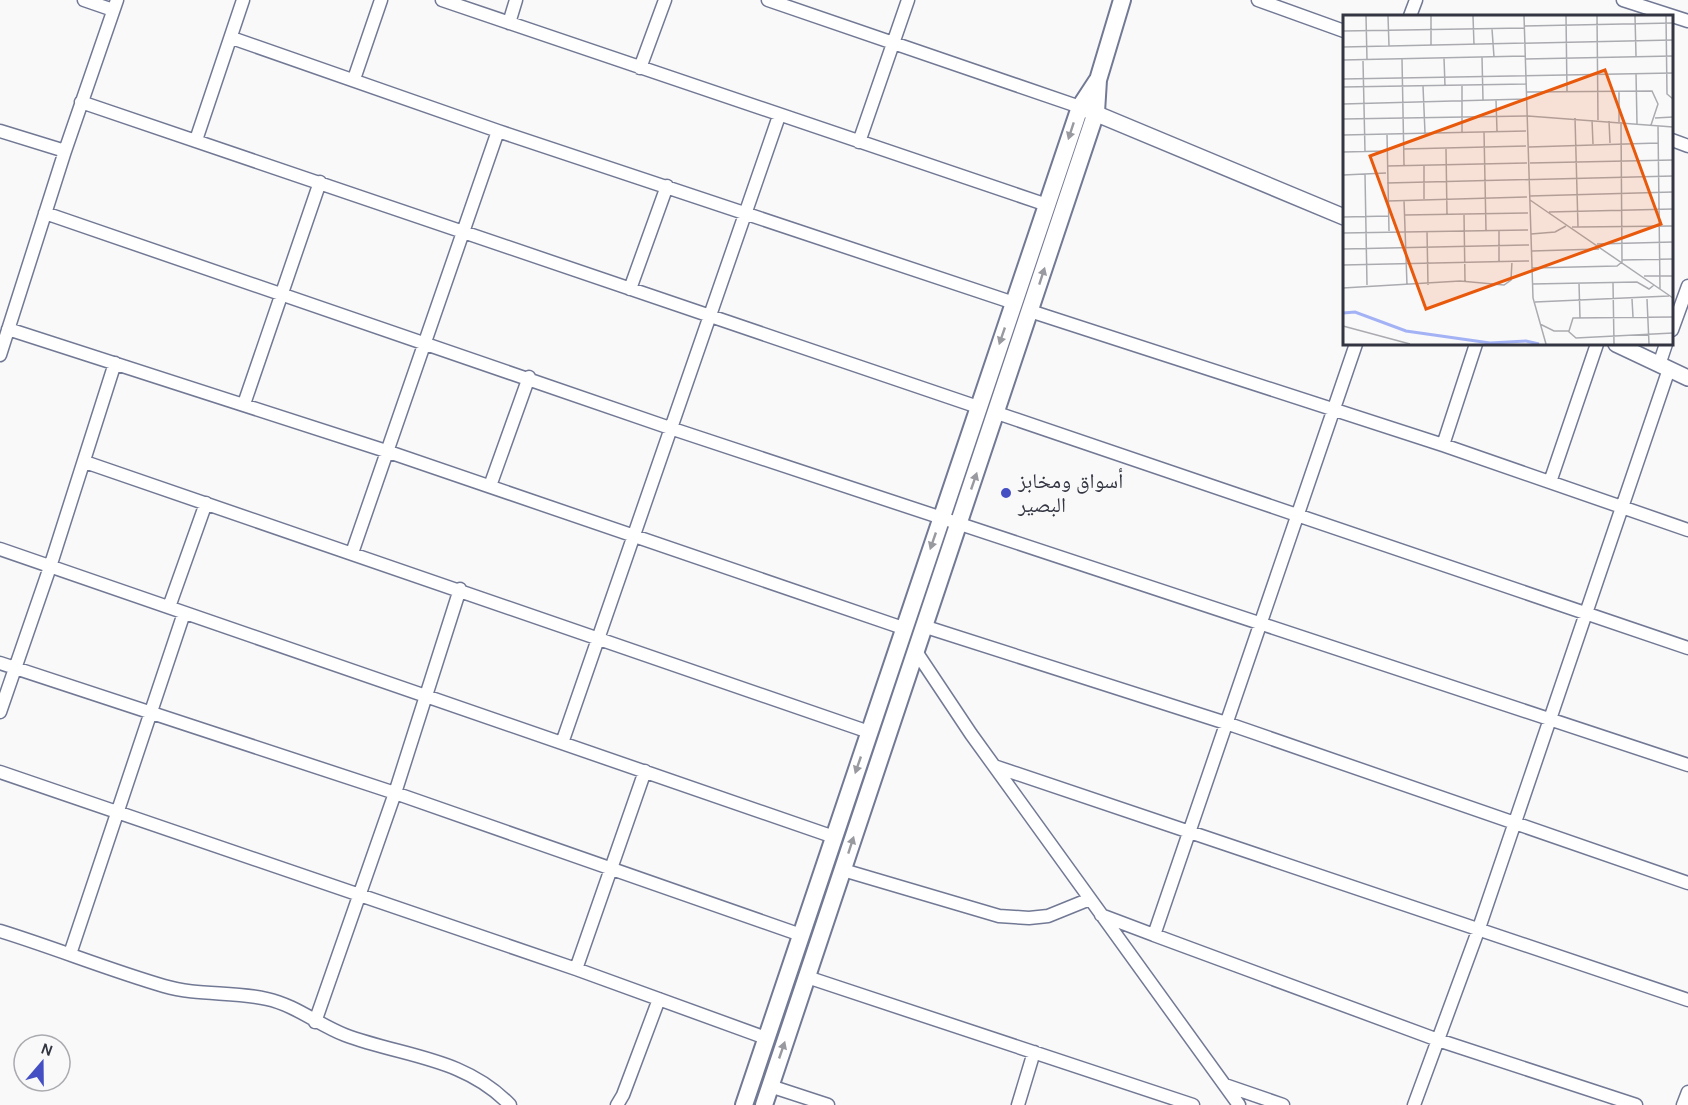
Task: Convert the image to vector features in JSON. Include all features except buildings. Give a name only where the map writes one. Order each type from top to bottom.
[{"type":"main road","points":[[764,1105],[1030,311],[1120,0]]},
{"type":"main road","points":[[744,1105],[1047,205],[1088,109]]},
{"type":"street","points":[[0,356],[81,102],[115,5],[84,0]]},
{"type":"street","points":[[196,140],[243,0]]},
{"type":"street","points":[[354,79],[381,0]]},
{"type":"street","points":[[442,0],[1047,205]]},
{"type":"street","points":[[509,23],[516,0]]},
{"type":"street","points":[[640,68],[665,0]]},
{"type":"street","points":[[768,0],[1088,109],[1343,217]]},
{"type":"street","points":[[859,142],[908,0]]},
{"type":"street","points":[[1258,0],[1343,32]]},
{"type":"street","points":[[1410,15],[1416,0]]},
{"type":"street","points":[[1623,0],[1667,15]]},
{"type":"street","points":[[1673,17],[1688,21]]},
{"type":"street","points":[[231,38],[498,131],[1014,303]]},
{"type":"street","points":[[81,102],[320,182],[708,317],[978,406]]},
{"type":"street","points":[[562,743],[597,636],[779,116]]},
{"type":"street","points":[[0,131],[65,151]]},
{"type":"street","points":[[352,553],[498,131]]},
{"type":"street","points":[[1673,141],[1688,146]]},
{"type":"street","points":[[244,404],[320,182]]},
{"type":"street","points":[[630,290],[666,186]]},
{"type":"street","points":[[45,213],[529,377],[670,428],[1688,765]]},
{"type":"street","points":[[1673,325],[1688,286]]},
{"type":"street","points":[[1030,311],[1443,445],[1688,530]]},
{"type":"street","points":[[8,329],[386,451],[903,628]]},
{"type":"street","points":[[1154,935],[1356,345]]},
{"type":"street","points":[[1443,445],[1476,345]]},
{"type":"street","points":[[1550,482],[1597,345]]},
{"type":"street","points":[[1618,345],[1688,378]]},
{"type":"street","points":[[1414,1105],[1478,931],[1622,507],[1664,367],[1666,345]]},
{"type":"street","points":[[0,712],[85,462],[115,363]]},
{"type":"street","points":[[490,486],[529,377]]},
{"type":"street","points":[[996,413],[1688,648]]},
{"type":"street","points":[[85,462],[597,636],[869,732]]},
{"type":"street","points":[[169,607],[206,503]]},
{"type":"street","points":[[0,549],[834,837]]},
{"type":"street","points":[[315,1022],[395,793],[460,590]]},
{"type":"street","points":[[70,954],[184,613]]},
{"type":"street","points":[[923,626],[1226,723],[1688,883]]},
{"type":"street","points":[[915,650],[993,766],[1239,1105]]},
{"type":"street","points":[[0,663],[395,793],[801,935]]},
{"type":"street","points":[[993,766],[1688,1000]]},
{"type":"street","points":[[576,969],[645,771]]},
{"type":"street","points":[[0,772],[576,969],[766,1038]]},
{"type":"street","points":[[843,870],[999,916],[1029,918],[1048,916],[1090,899]]},
{"type":"street","points":[[1101,915],[1438,1040],[1636,1105]]},
{"type":"street","points":[[0,931],[163,986],[284,1003],[315,1022],[390,1050],[458,1068],[480,1080],[510,1105]]},
{"type":"street","points":[[807,977],[1193,1105]]},
{"type":"street","points":[[616,1105],[623,1095],[659,999]]},
{"type":"street","points":[[1018,1105],[1034,1052]]},
{"type":"street","points":[[1225,1085],[1283,1105]]},
{"type":"street","points":[[770,1086],[828,1105]]},
{"type":"street","points":[[1683,1105],[1688,1092]]},
{"type":"place","name":"أسواق ومخابز البصير","points":[[1006,493]]}]
